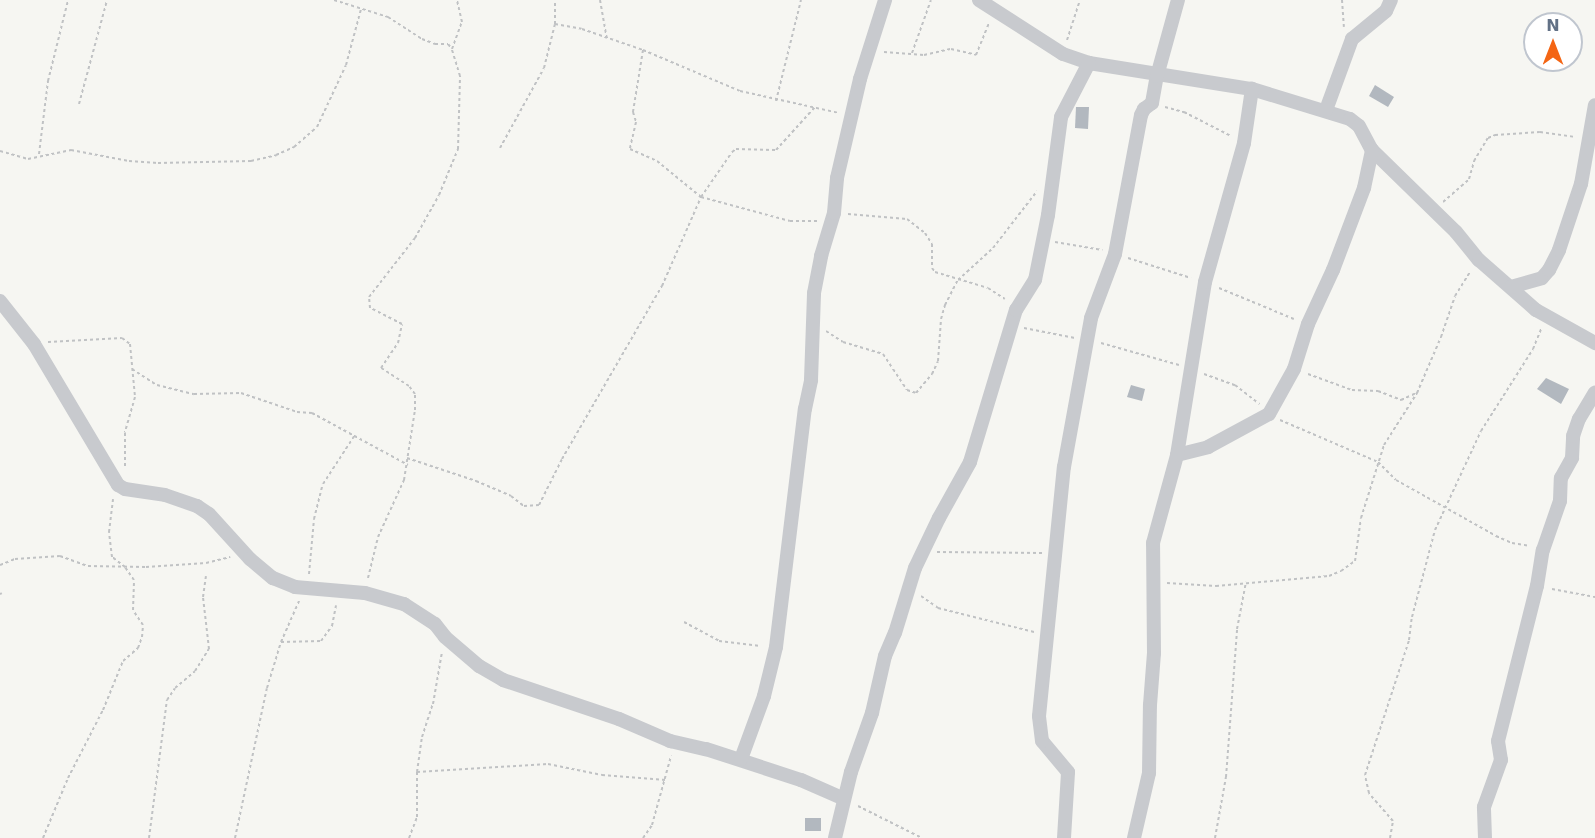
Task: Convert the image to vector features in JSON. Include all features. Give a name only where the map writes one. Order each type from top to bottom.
[{"type":"street","points":[[741,759],[764,696],[776,647],[811,380],[813,318],[821,256],[834,213],[837,178],[860,79],[871,52],[885,0]]},
{"type":"street","points":[[979,0],[1063,54],[1089,63],[1157,76],[1252,89],[1350,119],[1359,126],[1372,150],[1435,212],[1479,260],[1536,310],[1595,344]]},
{"type":"street","points":[[1064,838],[1068,772],[1042,741],[1038,716],[1064,467],[1075,396],[1091,318],[1115,254],[1141,116],[1144,109],[1152,103],[1178,0]]},
{"type":"street","points":[[1326,110],[1354,36],[1386,11],[1391,0]]},
{"type":"street","points":[[835,838],[844,799],[872,713],[885,656],[922,551],[970,462],[1016,310],[1035,280],[1061,117],[1089,63]]},
{"type":"street","points":[[1134,838],[1149,773],[1150,705],[1154,653],[1153,543],[1177,455],[1205,282],[1244,143],[1252,89]]},
{"type":"street","points":[[1511,287],[1533,282],[1549,270],[1567,229],[1591,140],[1591,117],[1595,105]]},
{"type":"street","points":[[1177,455],[1208,447],[1269,414],[1294,369],[1308,324],[1337,260],[1364,188],[1372,150]]},
{"type":"street","points":[[0,300],[34,344],[122,487],[165,495],[197,506],[209,514],[244,553],[273,578],[296,586],[365,593],[404,604],[435,624],[445,637],[479,666],[503,680],[619,719],[670,741],[741,759],[844,799]]},
{"type":"street","points":[[1485,838],[1484,807],[1501,760],[1498,741],[1537,586],[1543,550],[1560,501],[1561,478],[1572,458],[1573,436],[1579,419],[1595,392]]},
{"type":"path","points":[[39,154],[48,81],[68,0]]},
{"type":"path","points":[[79,104],[106,0]]},
{"type":"path","points":[[334,0],[388,17],[435,44],[448,44],[452,49],[460,76],[458,149],[439,195],[415,238],[369,297],[370,308],[399,321],[403,326],[398,343],[381,368],[409,386],[416,394],[416,410],[404,480],[378,537],[365,593]]},
{"type":"path","points":[[452,49],[462,22],[457,0]]},
{"type":"path","points":[[500,148],[538,83],[555,24],[555,0]]},
{"type":"path","points":[[600,0],[607,39]]},
{"type":"path","points":[[776,101],[801,0]]},
{"type":"path","points":[[912,53],[931,0]]},
{"type":"path","points":[[1063,54],[1080,0]]},
{"type":"path","points":[[1342,0],[1344,27],[1349,45]]},
{"type":"path","points":[[0,151],[22,159],[39,154],[71,150],[139,161],[251,161],[294,147],[317,127],[334,93],[346,65],[361,9]]},
{"type":"path","points":[[871,52],[924,55],[951,49],[976,55],[994,9]]},
{"type":"path","points":[[555,24],[582,29],[643,50],[740,92],[853,116]]},
{"type":"path","points":[[643,50],[633,112],[636,122],[629,147],[636,153],[657,161],[701,197],[800,222],[820,220],[834,213],[907,219],[925,233],[932,244],[933,271],[1002,295],[1016,310]]},
{"type":"path","points":[[1152,103],[1184,112],[1244,143]]},
{"type":"path","points":[[407,458],[476,481],[511,496],[524,506],[539,505],[562,459],[662,286],[701,197],[732,152],[736,149],[776,150],[815,107]]},
{"type":"path","points":[[1435,212],[1452,191],[1469,179],[1474,161],[1488,138],[1495,135],[1540,132],[1591,140]]},
{"type":"path","points":[[813,318],[827,333],[843,342],[883,354],[900,382],[913,394],[925,385],[938,361],[941,319],[945,305],[958,280],[993,248],[1038,188]]},
{"type":"path","points":[[1043,240],[1089,246],[1205,282],[1308,324]]},
{"type":"path","points":[[1152,582],[1216,586],[1329,576],[1355,561],[1361,518],[1384,445],[1417,393],[1442,337],[1455,296],[1479,260]]},
{"type":"path","points":[[1390,838],[1393,821],[1369,793],[1365,775],[1409,639],[1412,617],[1435,530],[1481,431],[1533,349],[1547,315]]},
{"type":"path","points":[[1013,326],[1088,340],[1153,356],[1235,385],[1269,414],[1378,462],[1396,480],[1512,543],[1543,550]]},
{"type":"path","points":[[34,344],[122,338],[130,344],[135,398],[125,433],[122,487],[111,505],[111,548],[114,560],[125,567],[134,580],[133,611],[143,625],[138,648],[123,661],[103,710],[68,778],[43,838]]},
{"type":"path","points":[[132,369],[157,385],[194,394],[240,393],[297,412],[312,413],[408,465]]},
{"type":"path","points":[[1294,369],[1352,390],[1378,391],[1401,400],[1417,393]]},
{"type":"path","points":[[236,838],[267,688],[281,642],[300,599],[308,588],[314,519],[323,484],[355,435]]},
{"type":"path","points":[[922,551],[975,553],[1028,551],[1056,555]]},
{"type":"path","points":[[0,565],[15,559],[60,556],[88,566],[194,565],[244,553]]},
{"type":"path","points":[[149,838],[167,700],[175,688],[195,671],[209,649],[203,597],[206,576]]},
{"type":"path","points":[[1215,838],[1226,777],[1237,628],[1246,582]]},
{"type":"path","points":[[910,585],[924,599],[938,608],[1047,635]]},
{"type":"path","points":[[1537,586],[1595,597]]},
{"type":"path","points":[[281,642],[321,641],[332,626],[339,591]]},
{"type":"path","points":[[684,622],[719,641],[776,647]]},
{"type":"path","points":[[409,838],[417,818],[417,772],[422,737],[438,682],[445,637]]},
{"type":"path","points":[[643,838],[652,825],[672,763],[670,741]]},
{"type":"path","points":[[417,772],[548,764],[602,775],[666,780]]},
{"type":"path","points":[[844,799],[922,838]]},
{"type":"building","points":[[1375,85],[1394,97],[1388,107],[1369,96]]},
{"type":"building","points":[[1076,107],[1089,107],[1088,129],[1075,128]]},
{"type":"building","points":[[1546,378],[1569,389],[1561,404],[1537,389]]},
{"type":"building","points":[[1131,385],[1145,389],[1142,401],[1127,397]]},
{"type":"building","points":[[805,818],[821,818],[821,831],[805,831]]}]
